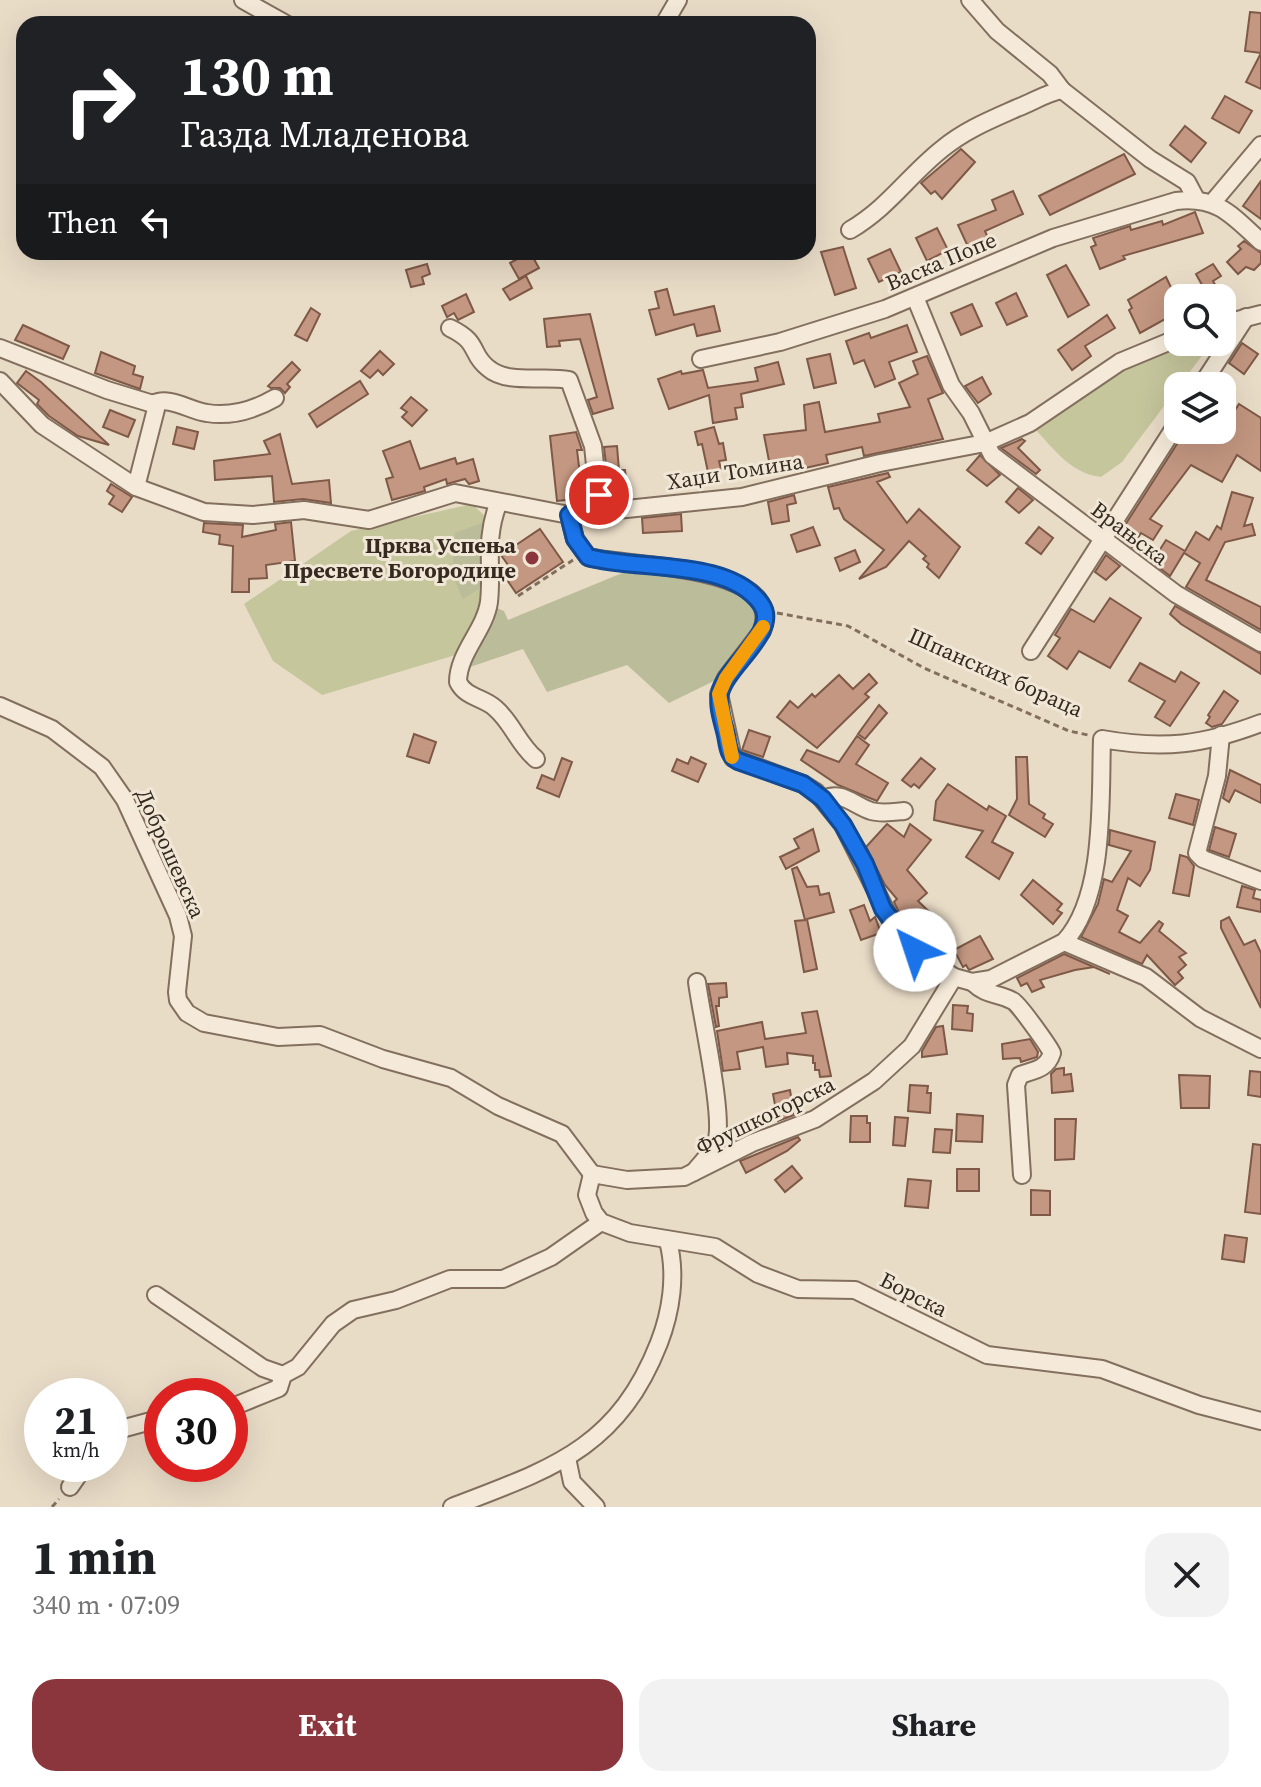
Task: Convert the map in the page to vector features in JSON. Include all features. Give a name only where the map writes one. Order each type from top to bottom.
[{"type":"street","points":[[243,0],[272,16]]},
{"type":"street","points":[[970,0],[997,31],[1050,74],[1062,90],[1150,159],[1187,182],[1196,199]]},
{"type":"street","points":[[850,230],[890,202],[955,139],[981,123],[1048,92],[1062,90]]},
{"type":"street","points":[[1213,202],[1261,145]]},
{"type":"street","name":"Васка Попе","points":[[701,359],[780,342],[915,297],[1053,238],[1146,208],[1196,199],[1213,202],[1261,242]]},
{"type":"street","name":"Врањска","points":[[915,297],[951,385],[985,443],[1001,462],[1176,594],[1261,643]]},
{"type":"street","points":[[1212,372],[1254,316]]},
{"type":"street","points":[[450,328],[470,339],[481,362],[493,372],[569,380],[593,446],[600,512]]},
{"type":"street","name":"Хаџи Томина","points":[[0,381],[42,425],[136,487],[204,512],[304,510],[369,520],[455,493],[498,504],[569,515],[742,497],[880,463],[985,443],[1030,423],[1120,362],[1164,344]]},
{"type":"street","points":[[0,348],[107,390],[153,404],[168,400],[190,410],[225,414],[250,410],[275,398]]},
{"type":"street","points":[[136,487],[156,409],[153,404]]},
{"type":"street","points":[[1031,651],[1164,444]]},
{"type":"street","points":[[498,504],[489,530],[489,604],[460,667],[458,682],[467,694],[499,711],[518,742],[536,759]]},
{"type":"street","points":[[569,515],[571,529],[583,554],[598,560],[719,576],[748,591],[765,611],[762,631],[726,678],[719,694],[730,753],[738,761],[803,784],[823,799],[858,851],[894,927],[915,950],[954,977],[972,982],[991,979],[1064,942],[1081,918],[1098,840],[1102,739]]},
{"type":"street","name":"Доброшевска","points":[[0,706],[14,710],[74,743],[96,760],[113,780],[178,916],[183,936],[177,992],[178,1000],[187,1013],[204,1023],[268,1036],[320,1035],[383,1059],[439,1073],[498,1106],[562,1134],[592,1174]]},
{"type":"street","name":"Шпанских бораца","points":[[1102,739],[1164,747],[1261,723]]},
{"type":"street","points":[[1221,735],[1217,776],[1197,853],[1203,859],[1261,881]]},
{"type":"street","points":[[823,799],[831,795],[842,796],[873,812],[904,811]]},
{"type":"street","points":[[1064,942],[1146,977],[1200,1018],[1261,1049]]},
{"type":"street","name":"Фрушкогорска","points":[[592,1174],[627,1180],[657,1180],[694,1174],[752,1143],[815,1119],[874,1081],[912,1046],[954,977]]},
{"type":"street","points":[[694,1174],[715,1144],[718,1133],[715,1092],[697,982]]},
{"type":"street","points":[[972,982],[984,993],[1011,999],[1021,1006],[1030,1025],[1052,1053],[1050,1061],[1041,1069],[1020,1075],[1016,1085],[1022,1175]]},
{"type":"street","points":[[248,1401],[279,1388],[283,1375],[298,1367],[333,1324],[353,1310],[396,1300],[450,1279],[503,1279],[551,1257],[601,1222],[588,1202],[588,1184],[592,1174]]},
{"type":"street","name":"Борска","points":[[601,1222],[630,1233],[715,1247],[758,1274],[798,1289],[855,1290],[987,1355],[1102,1369],[1199,1405],[1261,1421]]},
{"type":"street","points":[[452,1507],[567,1458],[614,1421],[633,1397],[650,1367],[663,1332],[671,1298],[672,1266],[668,1241]]},
{"type":"street","points":[[156,1295],[263,1368],[283,1375]]},
{"type":"street","points":[[567,1458],[572,1482],[596,1507]]},
{"type":"street","points":[[70,1487],[73,1482]]},
{"type":"path","points":[[518,596],[583,554]]},
{"type":"path","name":"Шпанских бораца","points":[[765,611],[848,626],[924,668],[1069,731],[1102,739]]},
{"type":"green space","points":[[1164,352],[1164,356],[1202,356],[1190,372],[1164,372],[1164,406],[1122,462],[1101,477],[1090,475],[1072,466],[1034,428],[1123,369]]},
{"type":"green space","points":[[472,504],[500,530],[493,542],[492,606],[470,667],[459,654],[322,695],[273,661],[244,604],[351,531]]},
{"type":"green space","points":[[482,523],[482,587],[463,599],[452,574],[455,533]]},
{"type":"green space","points":[[627,571],[705,578],[754,605],[758,624],[716,680],[669,703],[627,665],[547,692],[523,649],[470,667],[492,606],[504,611],[508,620]]},
{"type":"building","points":[[1250,12],[1261,13],[1261,53],[1245,51]]},
{"type":"building","points":[[1261,53],[1261,89],[1246,82]]},
{"type":"building","points":[[1225,96],[1252,111],[1239,133],[1212,118]]},
{"type":"building","points":[[1185,126],[1206,143],[1191,162],[1170,145]]},
{"type":"building","points":[[961,149],[975,162],[942,199],[935,191],[931,194],[921,183]]},
{"type":"building","points":[[1124,154],[1135,174],[1050,215],[1039,196]]},
{"type":"building","points":[[1261,181],[1261,219],[1243,206]]},
{"type":"building","points":[[1013,191],[1023,214],[985,231],[990,243],[970,251],[958,225],[996,210],[992,200]]},
{"type":"building","points":[[1195,212],[1203,233],[1123,256],[1125,259],[1100,269],[1091,247],[1096,245],[1093,238],[1130,226],[1131,230],[1162,221],[1163,225]]},
{"type":"building","points":[[937,228],[948,250],[927,261],[916,238]]},
{"type":"building","points":[[1244,241],[1261,253],[1261,263],[1254,270],[1246,267],[1238,274],[1227,262],[1241,249],[1238,246]]},
{"type":"building","points":[[843,247],[856,288],[835,295],[821,252]]},
{"type":"building","points":[[890,249],[901,272],[879,282],[868,259]]},
{"type":"building","points":[[534,260],[539,268],[519,279],[510,263]]},
{"type":"building","points":[[427,264],[430,274],[422,277],[424,284],[411,287],[406,270]]},
{"type":"building","points":[[1213,264],[1221,276],[1213,281],[1215,284],[1202,284],[1196,274]]},
{"type":"building","points":[[1066,265],[1089,305],[1068,317],[1047,275]]},
{"type":"building","points":[[526,276],[532,288],[510,300],[503,289]]},
{"type":"building","points":[[1166,277],[1169,284],[1164,284],[1164,320],[1140,333],[1129,310],[1132,308],[1128,300]]},
{"type":"building","points":[[667,289],[674,315],[714,306],[720,331],[697,336],[694,324],[656,335],[649,310],[659,308],[655,292]]},
{"type":"building","points":[[1016,293],[1027,316],[1007,325],[996,303]]},
{"type":"building","points":[[466,294],[474,312],[458,320],[454,313],[447,317],[442,306]]},
{"type":"building","points":[[972,304],[982,326],[961,335],[951,313]]},
{"type":"building","points":[[311,308],[320,314],[307,341],[295,335]]},
{"type":"building","points":[[590,314],[613,408],[593,414],[588,400],[597,397],[580,339],[559,341],[560,346],[547,347],[544,319]]},
{"type":"building","points":[[1107,315],[1115,328],[1085,346],[1091,356],[1072,370],[1058,350]]},
{"type":"building","points":[[23,325],[69,346],[63,359],[15,340]]},
{"type":"building","points":[[907,325],[917,352],[889,362],[895,379],[875,387],[864,360],[854,364],[846,341],[869,333],[871,338]]},
{"type":"building","points":[[1242,343],[1258,354],[1244,374],[1229,363]]},
{"type":"building","points":[[380,351],[394,364],[383,375],[378,370],[370,378],[361,371]]},
{"type":"building","points":[[101,352],[135,366],[133,374],[143,377],[140,389],[95,373]]},
{"type":"building","points":[[830,354],[836,383],[814,388],[807,359]]},
{"type":"building","points":[[927,356],[943,393],[928,399],[943,439],[864,456],[862,447],[826,455],[828,463],[791,471],[789,463],[770,466],[764,435],[806,430],[804,405],[819,402],[825,432],[880,422],[878,414],[910,407],[899,383],[918,374],[913,361]]},
{"type":"building","points":[[292,362],[300,370],[287,384],[290,387],[285,393],[280,388],[268,386]]},
{"type":"building","points":[[778,362],[784,384],[741,394],[743,407],[735,408],[737,419],[713,423],[709,395],[669,409],[658,379],[681,371],[682,374],[703,370],[708,388],[758,381],[755,368]]},
{"type":"building","points":[[26,371],[109,445],[78,436],[49,416],[37,404],[39,400],[17,383]]},
{"type":"building","points":[[982,377],[991,394],[978,403],[965,386]]},
{"type":"building","points":[[360,381],[368,394],[317,427],[309,414]]},
{"type":"building","points":[[411,397],[427,410],[412,426],[402,417],[407,412],[401,408]]},
{"type":"building","points":[[1239,404],[1261,418],[1261,471],[1237,455],[1222,482],[1191,465],[1150,519],[1162,526],[1153,540],[1141,533],[1132,547],[1118,536],[1177,444],[1236,444],[1236,409]]},
{"type":"building","points":[[110,410],[135,420],[128,437],[103,427]]},
{"type":"building","points":[[177,427],[198,432],[194,449],[173,444]]},
{"type":"building","points":[[714,427],[719,444],[723,443],[726,460],[719,461],[721,469],[708,472],[702,444],[698,445],[695,432]]},
{"type":"building","points":[[576,432],[582,450],[577,450],[580,475],[585,474],[587,494],[575,494],[576,499],[557,501],[550,436]]},
{"type":"building","points":[[280,434],[292,484],[329,480],[331,503],[303,499],[274,502],[272,476],[215,480],[214,461],[270,454],[264,441]]},
{"type":"building","points":[[1022,439],[1025,441],[1018,448],[1040,470],[1036,474],[1001,448]]},
{"type":"building","points":[[410,441],[420,469],[455,458],[457,464],[473,459],[479,481],[469,484],[465,479],[447,484],[446,479],[424,487],[425,491],[392,500],[386,479],[393,477],[383,451]]},
{"type":"building","points":[[617,446],[619,470],[625,470],[628,498],[610,500],[604,447]]},
{"type":"building","points":[[980,455],[1000,475],[987,486],[967,470]]},
{"type":"building","points":[[888,473],[890,477],[877,482],[907,523],[919,509],[960,547],[939,578],[927,567],[929,564],[923,559],[926,556],[909,541],[886,567],[859,579],[884,550],[844,519],[839,508],[834,509],[828,487]]},
{"type":"building","points":[[111,484],[132,497],[122,512],[109,504],[114,496],[107,491]]},
{"type":"building","points":[[1018,488],[1033,500],[1019,513],[1006,502]]},
{"type":"building","points":[[1232,492],[1253,498],[1244,526],[1252,524],[1255,535],[1225,542],[1206,580],[1261,607],[1261,630],[1186,587],[1200,563],[1184,553],[1170,576],[1152,562],[1166,540],[1185,551],[1196,532],[1209,540],[1217,526],[1221,529]]},
{"type":"building","points":[[794,495],[796,503],[787,505],[789,521],[772,524],[768,502]]},
{"type":"building","points":[[681,514],[682,531],[643,533],[642,518]]},
{"type":"building","points":[[291,522],[295,561],[266,565],[267,578],[249,579],[249,592],[232,592],[233,546],[219,544],[220,535],[203,532],[204,523],[243,525],[242,537],[276,530],[275,524]]},
{"type":"building","points":[[813,527],[820,545],[797,552],[791,535]]},
{"type":"building","points":[[1039,527],[1053,538],[1041,554],[1026,543]]},
{"type":"building","name":"Црква Успења Пресвете Богородице","points":[[540,529],[563,562],[516,593],[501,571],[508,565],[501,555]]},
{"type":"building","points":[[855,550],[860,562],[840,571],[835,558]]},
{"type":"building","points":[[1106,555],[1120,566],[1106,580],[1095,572]]},
{"type":"building","points":[[1110,598],[1141,618],[1110,668],[1079,651],[1067,669],[1048,656],[1060,638],[1055,635],[1071,609],[1094,622]]},
{"type":"building","points":[[1175,606],[1261,654],[1261,674],[1181,624],[1170,614]]},
{"type":"building","points":[[1140,663],[1175,682],[1181,672],[1199,683],[1170,726],[1155,717],[1165,701],[1129,681]]},
{"type":"building","points":[[869,674],[877,683],[865,694],[869,697],[817,748],[777,717],[790,701],[798,708],[839,675],[853,689]]},
{"type":"building","points":[[1224,691],[1238,701],[1222,724],[1212,727],[1206,723],[1210,717],[1208,715]]},
{"type":"building","points":[[879,705],[887,713],[865,739],[858,734]]},
{"type":"building","points":[[749,730],[770,737],[763,757],[742,750]]},
{"type":"building","points":[[414,734],[436,742],[429,763],[407,756]]},
{"type":"building","points":[[857,736],[869,745],[856,764],[888,783],[877,801],[838,785],[801,760],[807,750],[839,762]]},
{"type":"building","points":[[691,757],[706,764],[698,782],[672,771],[677,759],[688,764]]},
{"type":"building","points":[[1016,757],[1027,757],[1029,804],[1045,814],[1043,818],[1053,824],[1045,837],[1009,815],[1017,799]]},
{"type":"building","points":[[562,758],[572,762],[559,797],[537,788],[542,775],[554,780]]},
{"type":"building","points":[[921,758],[935,769],[919,788],[914,784],[911,787],[902,780]]},
{"type":"building","points":[[1230,770],[1261,785],[1261,803],[1235,790],[1229,802],[1223,798]]},
{"type":"building","points":[[948,784],[987,810],[989,806],[1006,816],[992,842],[1013,853],[999,879],[966,857],[983,831],[934,820],[936,801]]},
{"type":"building","points":[[1176,794],[1199,800],[1193,825],[1169,818]]},
{"type":"building","points":[[887,824],[904,837],[910,824],[931,840],[907,870],[927,893],[918,901],[943,925],[931,938],[935,941],[930,947],[903,921],[894,902],[897,899],[885,885],[866,847]]},
{"type":"building","points":[[1215,827],[1236,834],[1229,857],[1209,850]]},
{"type":"building","points":[[813,829],[819,851],[786,869],[780,857],[799,848],[794,839]]},
{"type":"building","points":[[1110,830],[1155,842],[1150,870],[1140,886],[1128,878],[1117,910],[1128,916],[1119,932],[1140,943],[1159,921],[1163,924],[1159,931],[1186,953],[1179,957],[1186,965],[1178,972],[1183,978],[1175,985],[1147,955],[1142,964],[1081,937],[1098,904],[1104,879],[1112,882],[1131,851],[1109,845]]},
{"type":"building","points":[[1180,855],[1187,857],[1194,866],[1189,896],[1173,893]]},
{"type":"building","points":[[797,867],[807,887],[818,886],[820,895],[829,893],[834,912],[807,919],[817,969],[804,972],[795,921],[805,920],[792,869]]},
{"type":"building","points":[[1033,880],[1062,904],[1057,910],[1062,913],[1053,924],[1021,895]]},
{"type":"building","points":[[1242,886],[1255,890],[1253,898],[1261,900],[1261,912],[1237,907]]},
{"type":"building","points":[[864,905],[870,921],[875,917],[881,933],[861,940],[850,910]]},
{"type":"building","points":[[1229,917],[1244,945],[1255,940],[1261,953],[1261,1008],[1221,928],[1221,921]]},
{"type":"building","points":[[980,936],[993,959],[969,970],[966,965],[963,967],[954,950]]},
{"type":"building","points":[[1064,954],[1094,967],[1040,980],[1044,987],[1032,992],[1027,983],[1021,986],[1017,978]]},
{"type":"building","points":[[726,983],[727,997],[719,998],[719,1006],[716,1006],[719,1026],[716,1027],[708,984]]},
{"type":"building","points":[[953,1005],[968,1006],[967,1013],[973,1014],[972,1031],[952,1029]]},
{"type":"building","points":[[817,1011],[831,1076],[820,1077],[819,1070],[815,1070],[813,1056],[787,1053],[788,1064],[766,1067],[763,1047],[737,1052],[740,1069],[723,1071],[717,1031],[762,1022],[765,1039],[806,1033],[802,1013]]},
{"type":"building","points":[[943,1026],[947,1054],[922,1057],[922,1051],[936,1027]]},
{"type":"building","points":[[1030,1039],[1038,1052],[1037,1057],[1021,1062],[1020,1058],[1003,1059],[1002,1044]]},
{"type":"building","points":[[1064,1068],[1064,1075],[1071,1074],[1073,1091],[1052,1093],[1051,1074],[1056,1069]]},
{"type":"building","points":[[1250,1071],[1261,1072],[1261,1097],[1248,1095]]},
{"type":"building","points":[[1179,1075],[1210,1076],[1209,1108],[1181,1108]]},
{"type":"building","points":[[910,1085],[928,1086],[927,1093],[931,1093],[930,1113],[908,1111]]},
{"type":"building","points":[[790,1090],[794,1115],[778,1121],[773,1094]]},
{"type":"building","points":[[957,1114],[983,1116],[982,1142],[956,1141]]},
{"type":"building","points":[[851,1116],[867,1116],[870,1142],[850,1142]]},
{"type":"building","points":[[895,1117],[908,1118],[905,1146],[893,1145]]},
{"type":"building","points":[[1055,1119],[1076,1119],[1074,1159],[1055,1160]]},
{"type":"building","points":[[935,1129],[952,1130],[950,1153],[933,1152]]},
{"type":"building","points":[[798,1137],[800,1140],[787,1151],[746,1173],[740,1161]]},
{"type":"building","points":[[1253,1144],[1261,1145],[1261,1214],[1245,1212]]},
{"type":"building","points":[[792,1166],[802,1178],[785,1192],[775,1180]]},
{"type":"building","points":[[957,1169],[979,1169],[979,1191],[957,1191]]},
{"type":"building","points":[[908,1179],[931,1181],[928,1208],[905,1206]]},
{"type":"building","points":[[1031,1190],[1050,1191],[1050,1215],[1031,1215]]},
{"type":"building","points":[[1225,1235],[1247,1238],[1244,1262],[1222,1259]]},
{"type":"slow traffic","points":[[732,757],[719,694],[726,678],[763,627]]},
{"type":"place","name":"Црква Успења Пресвете Богородице","points":[[532,558]]},
{"type":"route","points":[[599,495],[600,512],[569,515],[571,529],[583,554],[598,560],[719,576],[748,591],[762,605],[766,621],[762,631],[726,678],[719,694],[730,753],[738,761],[803,784],[823,799],[843,825],[865,864],[883,909],[894,927],[915,950]]}]
